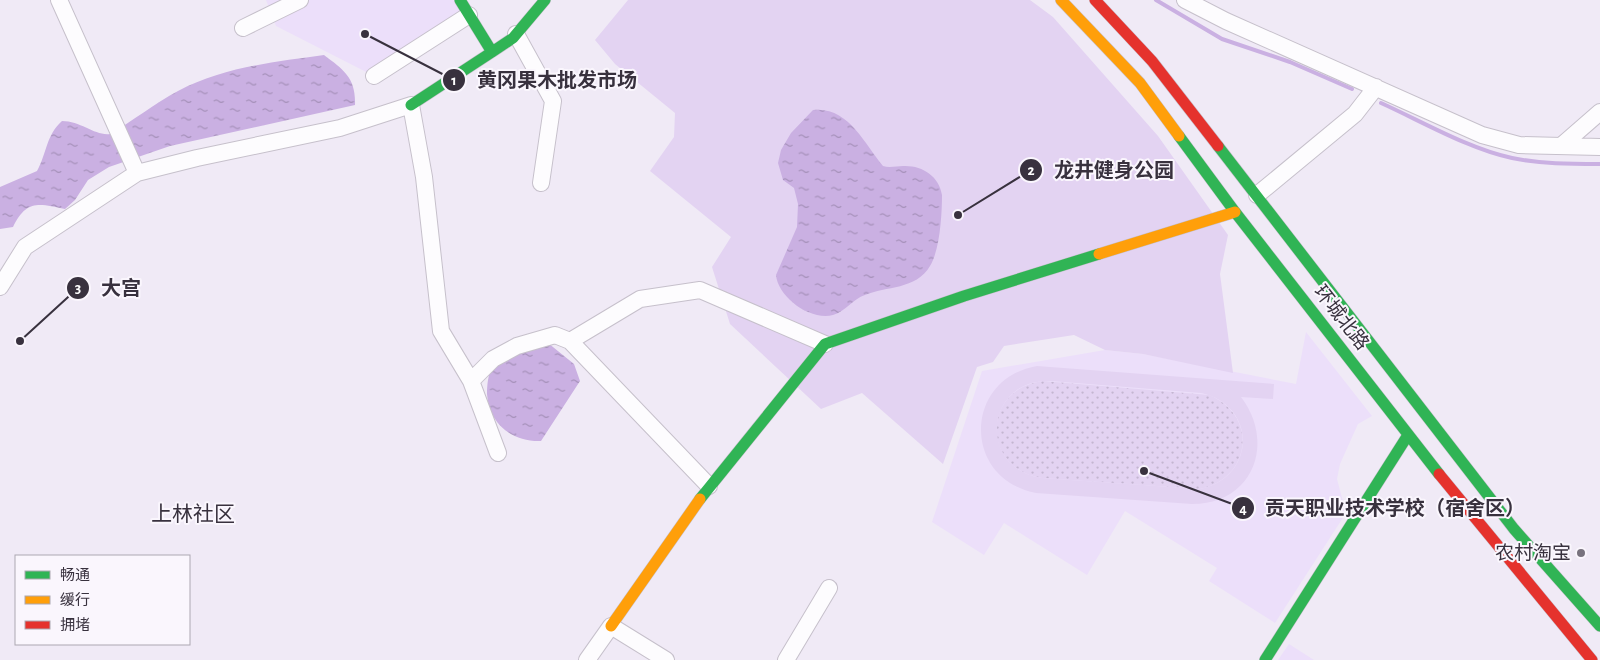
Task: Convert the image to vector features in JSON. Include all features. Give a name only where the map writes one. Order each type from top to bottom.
[{"type":"main road","points":[[460,0],[492,52]]},
{"type":"main road","points":[[411,105],[516,34],[545,0]]},
{"type":"main road","name":"环城北路","points":[[1061,0],[1140,83],[1246,204],[1514,528],[1600,626]]},
{"type":"main road","name":"环城北路","points":[[1096,0],[1152,61],[1323,322],[1408,435],[1571,637],[1592,660]]},
{"type":"main road","points":[[611,626],[709,486],[825,344],[964,296],[1246,204]]},
{"type":"main road","points":[[1265,660],[1408,435]]},
{"type":"street","points":[[59,0],[134,167]]},
{"type":"street","points":[[243,28],[300,0]]},
{"type":"street","points":[[1185,0],[1226,21],[1482,135],[1519,144],[1600,147]]},
{"type":"street","points":[[374,76],[469,15]]},
{"type":"street","points":[[516,34],[554,101],[541,183]]},
{"type":"street","points":[[1246,204],[1355,114],[1376,87]]},
{"type":"street","points":[[3,277],[25,248],[134,167],[197,158],[340,128],[411,105],[424,177],[441,331],[471,381],[498,452]]},
{"type":"street","points":[[1561,146],[1600,112]]},
{"type":"street","points":[[570,340],[640,299],[700,290],[825,344]]},
{"type":"street","points":[[471,381],[493,359],[516,346],[555,335],[570,340],[709,486]]},
{"type":"street","points":[[786,660],[829,588]]},
{"type":"street","points":[[587,660],[611,626],[666,660]]},
{"type":"shaded area","points":[[266,0],[460,0],[469,15],[374,76],[276,26]]},
{"type":"shaded area","points":[[628,0],[1030,0],[1053,17],[1158,136],[1228,235],[1220,274],[1233,373],[1143,354],[1105,350],[1074,335],[1004,346],[993,362],[977,367],[943,464],[862,393],[821,409],[730,324],[712,267],[731,237],[650,171],[674,137],[675,113],[615,64],[595,40]]},
{"type":"shaded area","points":[[1306,332],[1372,416],[1358,424],[1340,464],[1337,479],[1346,513],[1275,623],[1209,581],[1217,568],[1125,511],[1087,575],[1004,523],[984,555],[932,522],[982,371],[1105,350],[1143,354],[1296,384]]},
{"type":"shaded area","points":[[1037,366],[1274,384],[1273,399],[1241,397],[1251,415],[1257,433],[1257,451],[1252,468],[1244,482],[1230,494],[1213,501],[1192,504],[1036,493],[1012,484],[995,469],[984,450],[981,429],[985,408],[995,389],[1013,375]],"holes":[[[1051,381],[1201,393],[1219,400],[1232,411],[1240,425],[1243,441],[1240,457],[1232,471],[1219,482],[1200,489],[1042,478],[1021,471],[1006,458],[998,442],[997,425],[1002,408],[1012,393],[1029,384]]]},
{"type":"shaded area","points":[[1043,381],[1209,395],[1225,404],[1236,417],[1241,431],[1242,445],[1239,460],[1230,472],[1217,483],[1200,489],[1042,478],[1022,472],[1008,460],[999,445],[996,429],[999,413],[1008,398],[1023,387]]},
{"type":"shaded area","points":[[1289,644],[1314,660],[1278,660]]},
{"type":"water","points":[[324,55],[343,70],[351,81],[355,105],[170,146],[109,167],[88,180],[75,200],[65,209],[47,205],[34,206],[23,212],[13,227],[0,229],[0,187],[37,171],[53,132],[62,121],[75,123],[99,133],[110,134],[169,96],[213,76],[286,60]]},
{"type":"water","points":[[813,110],[825,110],[846,120],[862,137],[883,166],[917,167],[929,173],[937,182],[942,195],[941,222],[936,251],[930,266],[924,274],[909,283],[865,295],[838,313],[824,316],[805,311],[797,306],[783,291],[776,275],[797,227],[798,204],[794,188],[783,180],[778,163],[781,150],[791,133]]},
{"type":"water","points":[[548,343],[574,364],[580,381],[541,441],[521,438],[504,429],[492,414],[487,394],[490,373],[492,368],[503,358]]},
{"type":"waterway","points":[[1156,0],[1222,39],[1290,62],[1352,89]]},
{"type":"waterway","points":[[1381,103],[1445,134],[1496,154],[1534,161],[1600,164]]},
{"type":"traffic: fast","points":[[460,0],[492,52],[513,38],[545,0]]},
{"type":"traffic: fast","points":[[411,105],[492,52]]},
{"type":"traffic: fast","points":[[1179,136],[1235,212],[1439,474]]},
{"type":"traffic: fast","points":[[1218,146],[1514,529],[1600,626]]},
{"type":"traffic: fast","points":[[700,499],[825,344],[964,296],[1099,254]]},
{"type":"traffic: fast","points":[[1265,660],[1408,435]]},
{"type":"traffic: slow","points":[[1061,0],[1140,83],[1179,136]]},
{"type":"traffic: slow","points":[[1099,254],[1235,212]]},
{"type":"traffic: slow","points":[[611,626],[700,499]]},
{"type":"traffic: jam","points":[[1095,0],[1152,61],[1218,146]]},
{"type":"traffic: jam","points":[[1439,474],[1592,660]]},
{"type":"place","name":"黄冈果木批发市场","points":[[365,34]]},
{"type":"place","name":"龙井健身公园","points":[[958,215]]},
{"type":"place","name":"大宫","points":[[20,341]]},
{"type":"place","name":"贡天职业技术学校（宿舍区）","points":[[1144,471]]},
{"type":"place","name":"农村淘宝","points":[[1581,553]]},
{"type":"district","name":"上林社区","points":[[193,514]]}]
